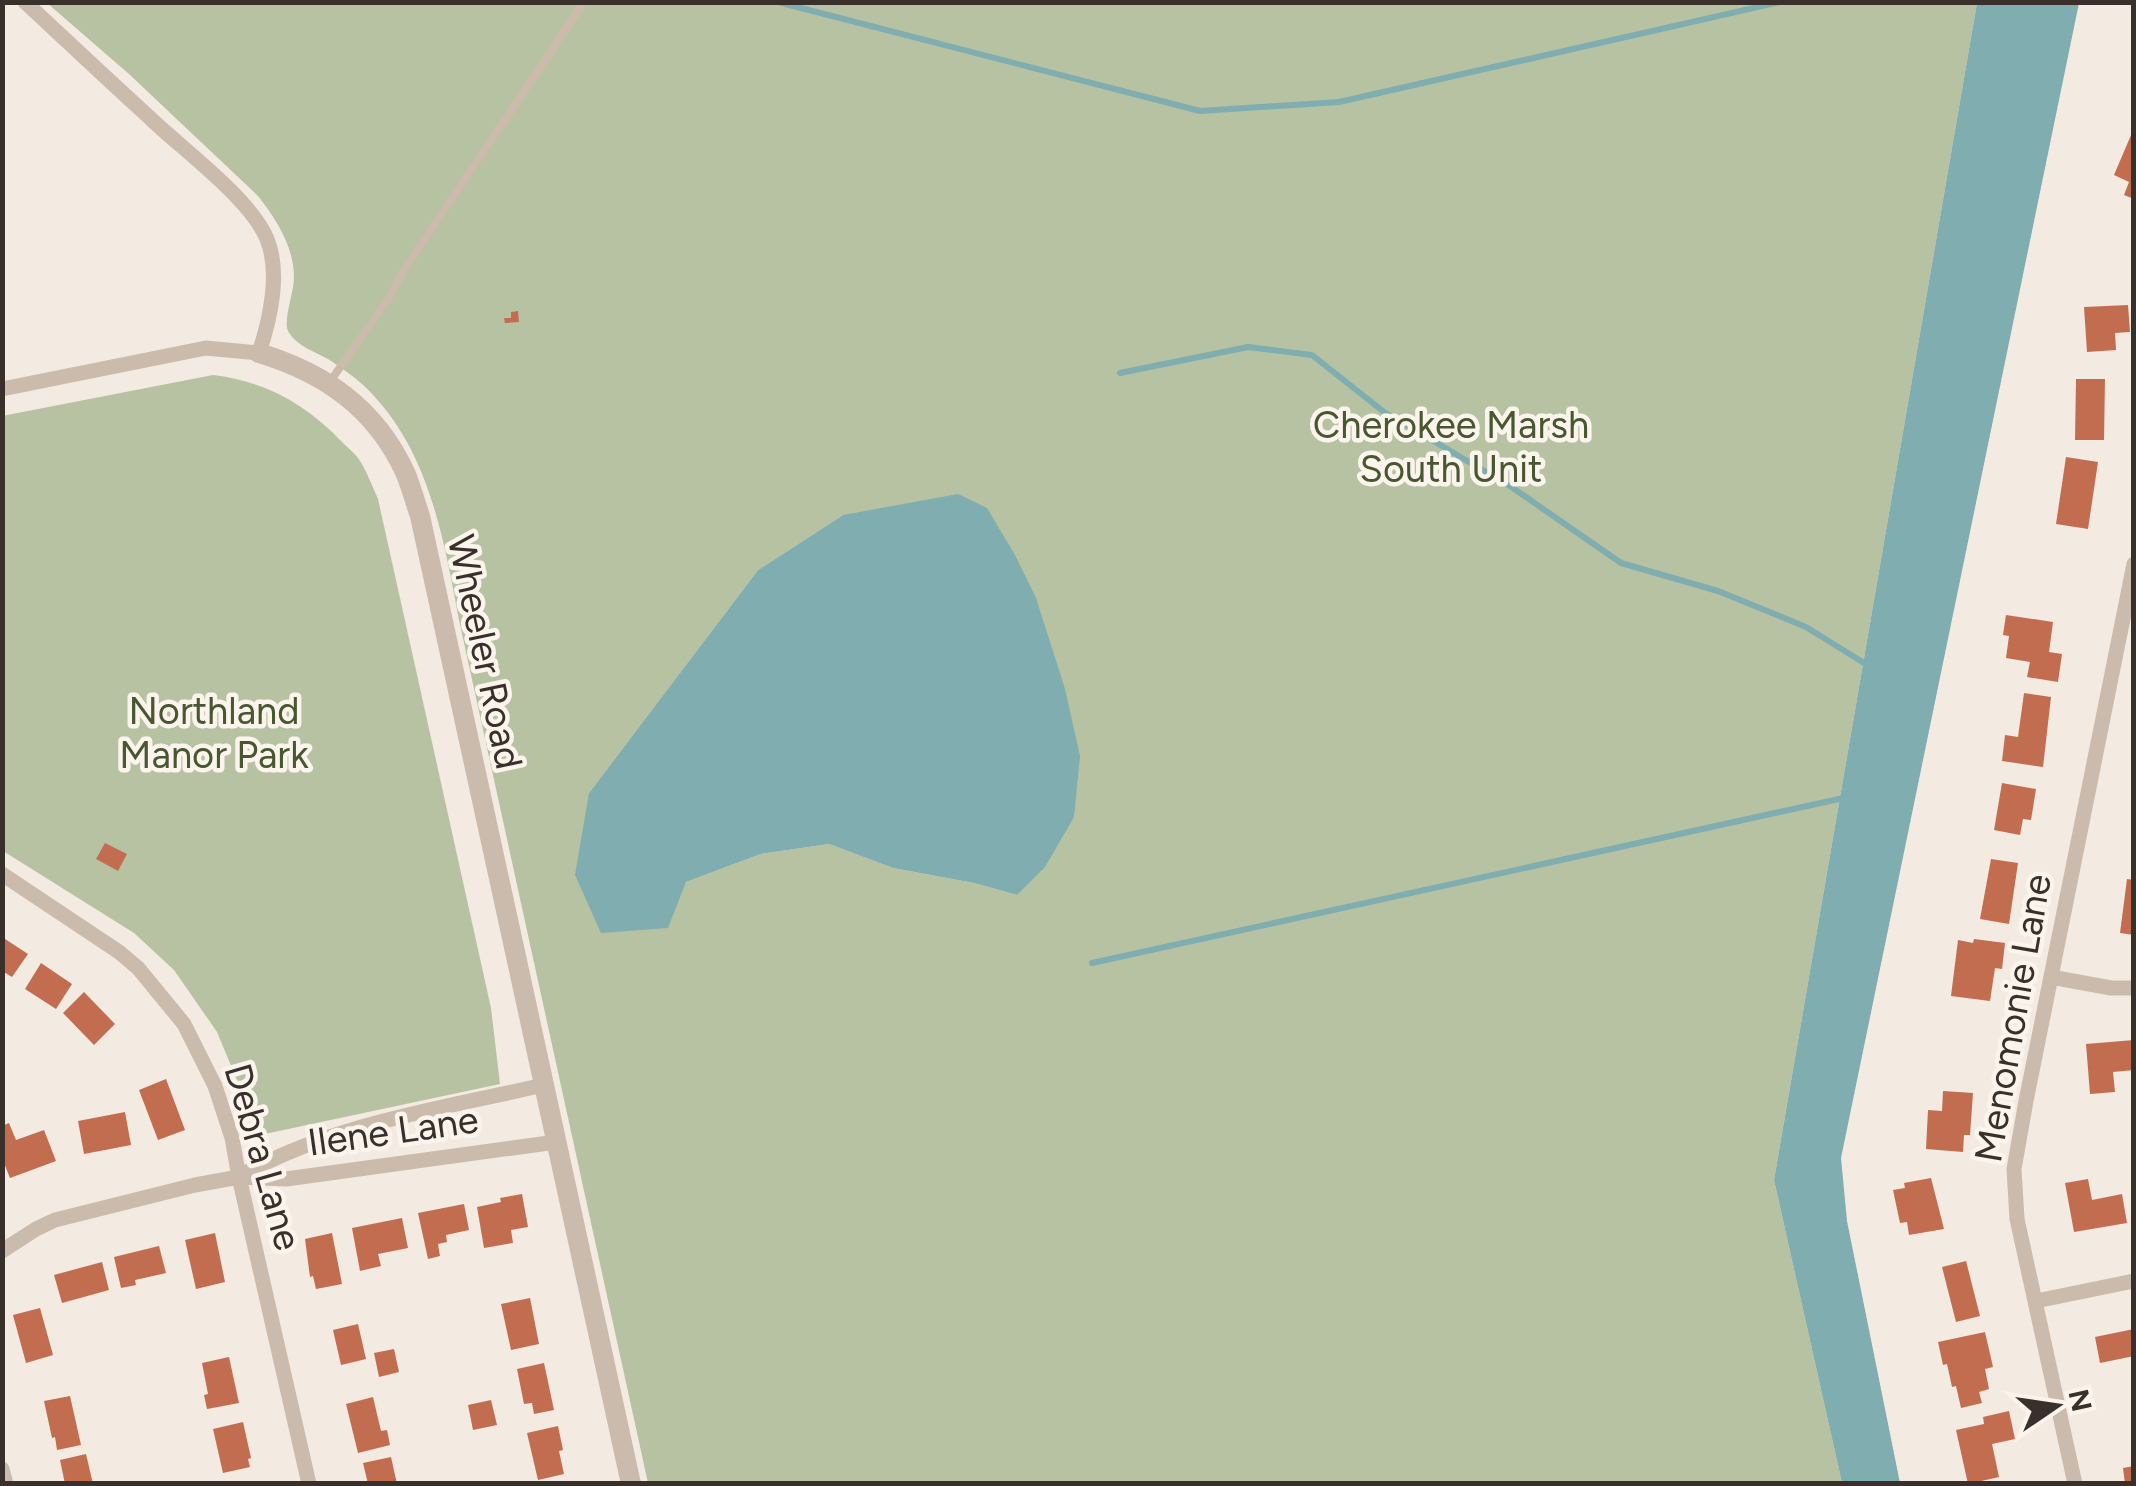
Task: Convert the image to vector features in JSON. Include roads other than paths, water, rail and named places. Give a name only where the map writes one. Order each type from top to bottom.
[{"type":"street","points":[[2,389],[206,348],[259,353],[274,273],[268,240],[260,224],[203,165],[25,2]]},
{"type":"street","name":"Wheeler Road","points":[[259,353],[294,364],[357,406],[386,438],[406,474],[420,516],[631,1484]]},
{"type":"street","name":"Menomonie Lane","points":[[2075,1484],[2017,1219],[2014,1169],[2134,564]]},
{"type":"street","name":"Debra Lane","points":[[2,874],[119,952],[138,968],[184,1024],[215,1086],[232,1138],[309,1484]]},
{"type":"street","points":[[2051,977],[2111,988],[2134,988]]},
{"type":"street","name":"Ilene Lane","points":[[239,1177],[288,1152],[345,1132],[544,1084]]},
{"type":"street","name":"Ilene Lane","points":[[2,1251],[55,1220],[195,1185],[239,1177],[286,1179],[556,1142]]},
{"type":"street","points":[[2036,1301],[2134,1281]]},
{"type":"street","points":[[2,1468],[6,1484]]},
{"type":"lane","points":[[329,384],[584,2]]},
{"type":"water","points":[[1977,3],[2079,3],[1841,1158],[1847,1221],[1900,1483],[1842,1483],[1774,1180]]},
{"type":"water","points":[[958,494],[987,508],[1015,555],[1036,598],[1065,689],[1080,756],[1074,817],[1045,867],[1017,895],[893,868],[829,844],[761,854],[686,882],[668,928],[601,933],[575,875],[589,793],[758,570],[843,515]]},
{"type":"waterway","points":[[778,2],[1200,111],[1339,102],[1780,2]]},
{"type":"waterway","points":[[1120,373],[1248,347],[1312,355],[1384,412],[1510,486],[1621,563],[1718,591],[1806,627],[1870,665]]},
{"type":"waterway","points":[[1092,963],[1848,797]]},
{"type":"park label","name":"Cherokee Marsh South Unit","points":[[1451,447]]},
{"type":"park label","name":"Northland Manor Park","points":[[214,733]]}]
